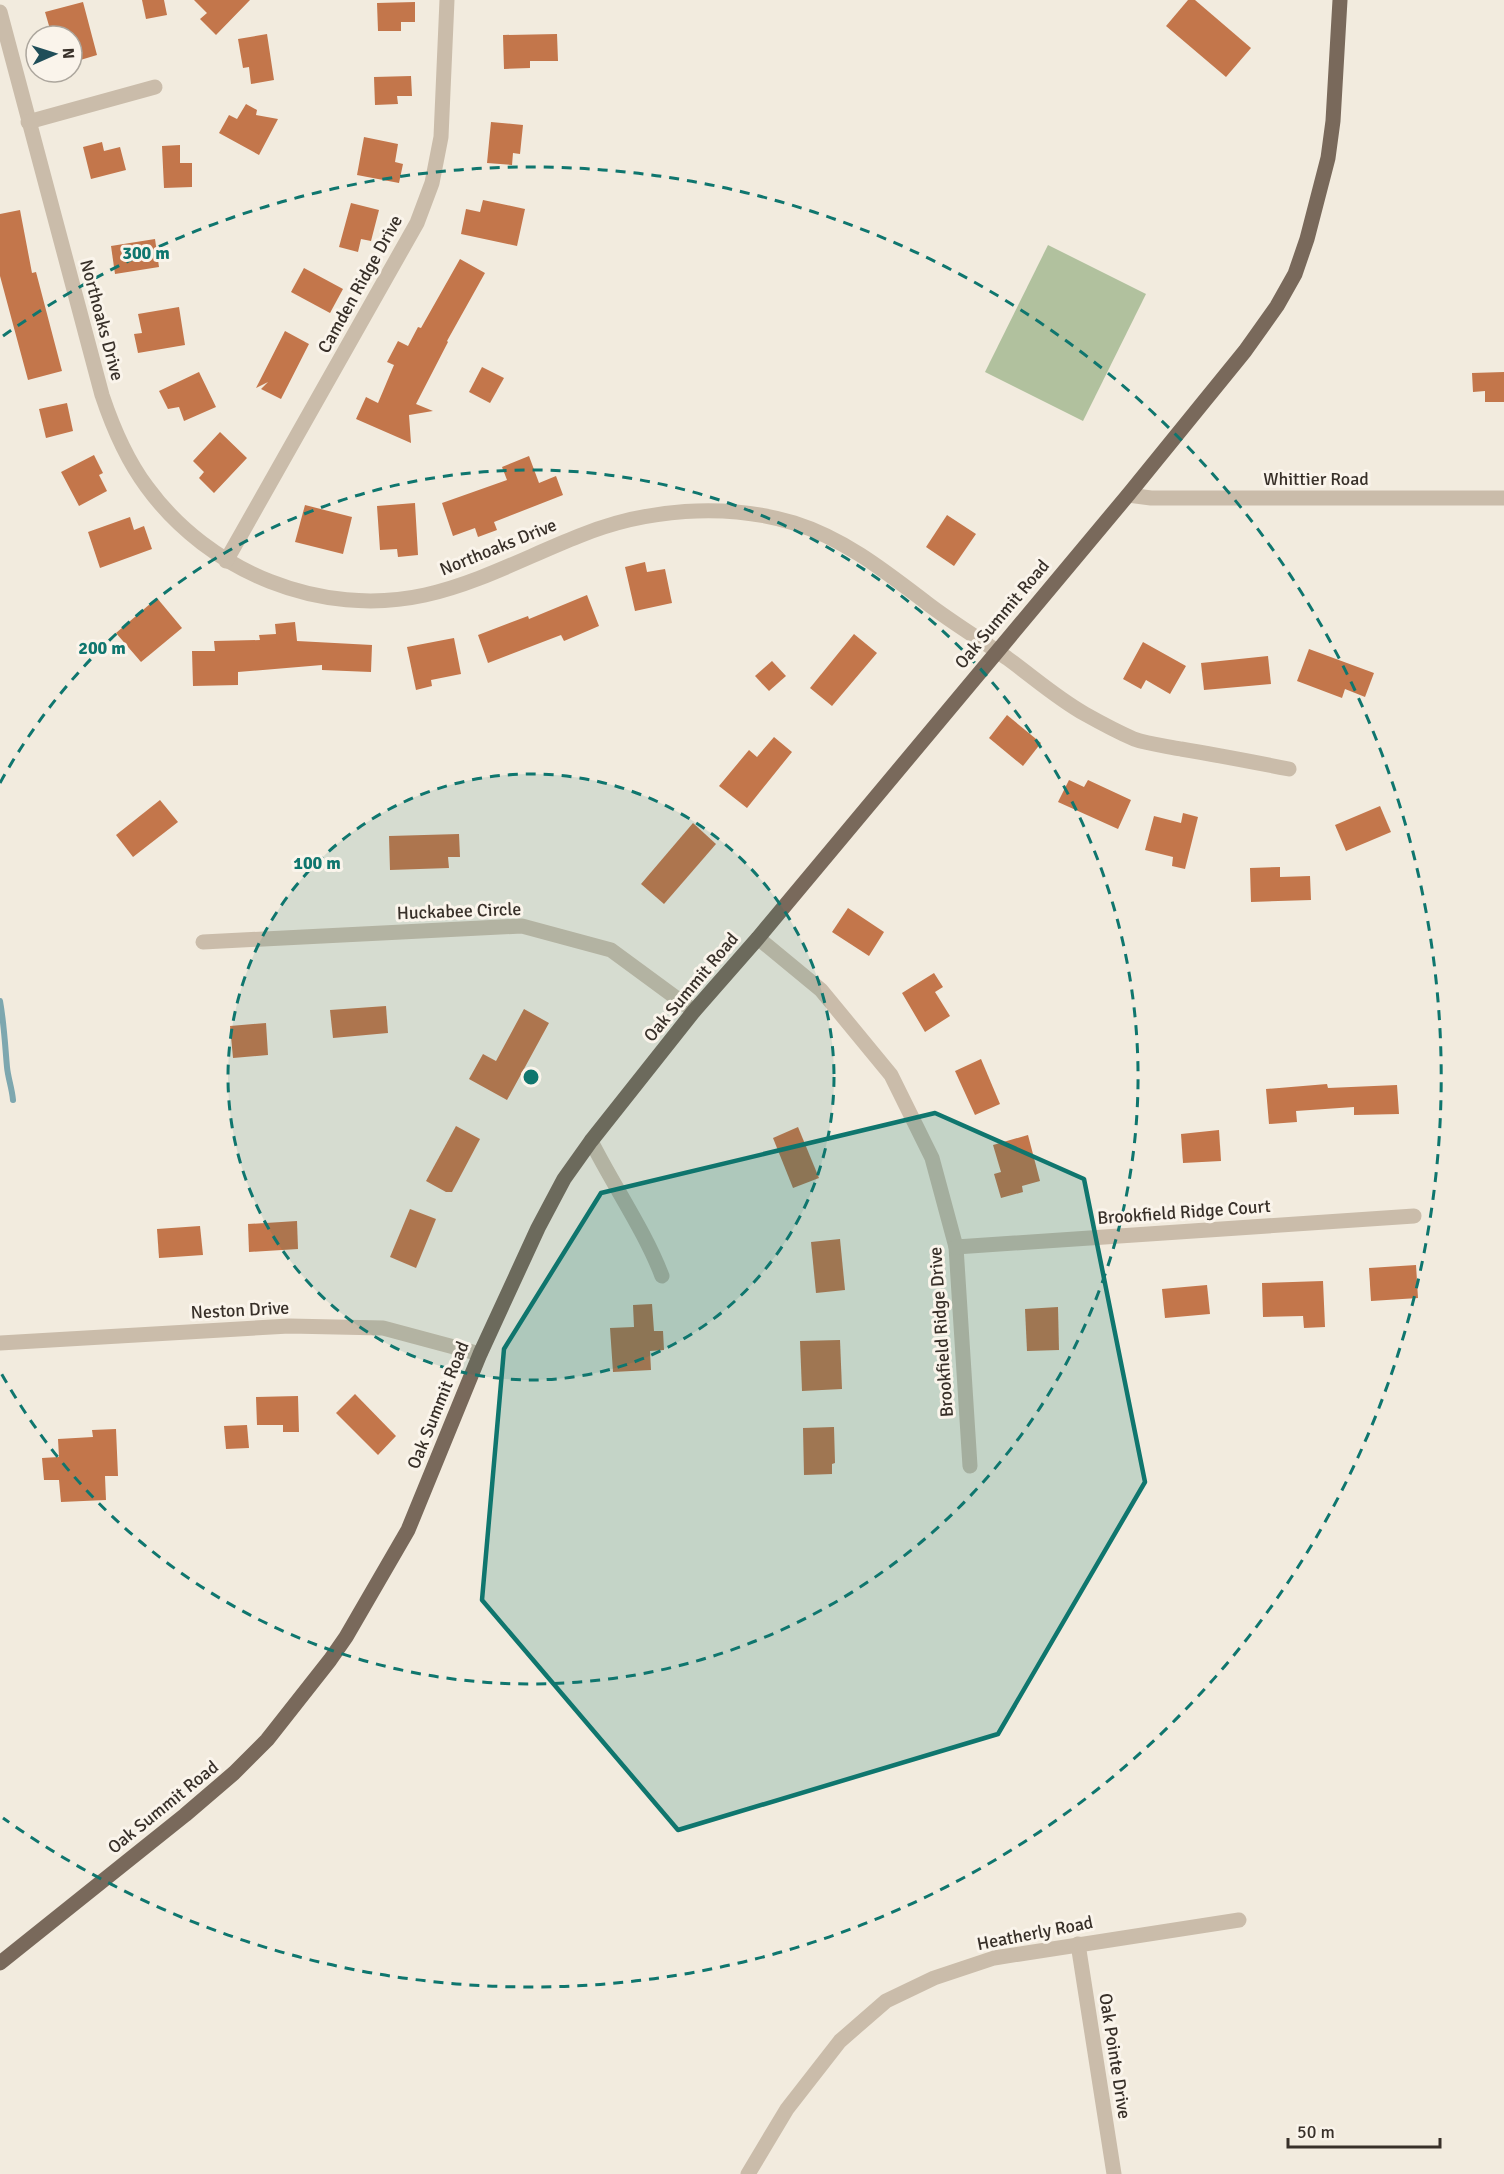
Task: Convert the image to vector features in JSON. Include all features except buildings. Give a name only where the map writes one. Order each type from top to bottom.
[{"type":"main road","name":"Oak Summit Road","points":[[0,1963],[234,1773],[267,1740],[313,1683],[346,1637],[408,1530],[480,1354],[538,1228],[564,1179],[591,1141],[694,1011],[758,938],[1128,495],[1245,351],[1277,306],[1295,274],[1307,239],[1328,158],[1333,121],[1340,0]]},
{"type":"street","name":"Camden Ridge Drive","points":[[226,561],[417,223],[432,183],[441,137],[447,0]]},
{"type":"street","name":"Northoaks Drive","points":[[0,12],[102,395],[121,444],[146,487],[168,513],[201,544],[226,561],[283,587],[321,596],[371,601],[400,599],[464,585],[609,524],[652,515],[717,511],[755,514],[793,523],[829,537],[863,555],[936,610],[1082,713],[1137,740],[1289,769]]},
{"type":"street","points":[[28,122],[155,87]]},
{"type":"street","name":"Whittier Road","points":[[1128,495],[1151,498],[1504,498]]},
{"type":"street","name":"Huckabee Circle","points":[[203,942],[522,926],[611,950],[694,1011]]},
{"type":"street","name":"Brookfield Ridge Drive","points":[[758,938],[821,990],[891,1075],[932,1158],[956,1247],[970,1466]]},
{"type":"street","points":[[591,1141],[607,1174],[656,1259],[662,1276]]},
{"type":"street","name":"Brookfield Ridge Court","points":[[956,1247],[1414,1216]]},
{"type":"street","name":"Neston Drive","points":[[0,1343],[289,1326],[383,1328],[480,1354]]},
{"type":"street","name":"Heatherly Road","points":[[748,2174],[787,2109],[840,2042],[886,2001],[934,1978],[994,1958],[1239,1920]]},
{"type":"street","name":"Oak Pointe Drive","points":[[1078,1944],[1114,2174]]},
{"type":"highlighted area","points":[[935,1113],[1084,1179],[1145,1482],[998,1734],[678,1830],[482,1600],[504,1349],[601,1193]]},
{"type":"green space","points":[[1048,245],[1146,294],[1083,421],[985,372]]},
{"type":"waterway","points":[[0,1001],[13,1100]]}]
